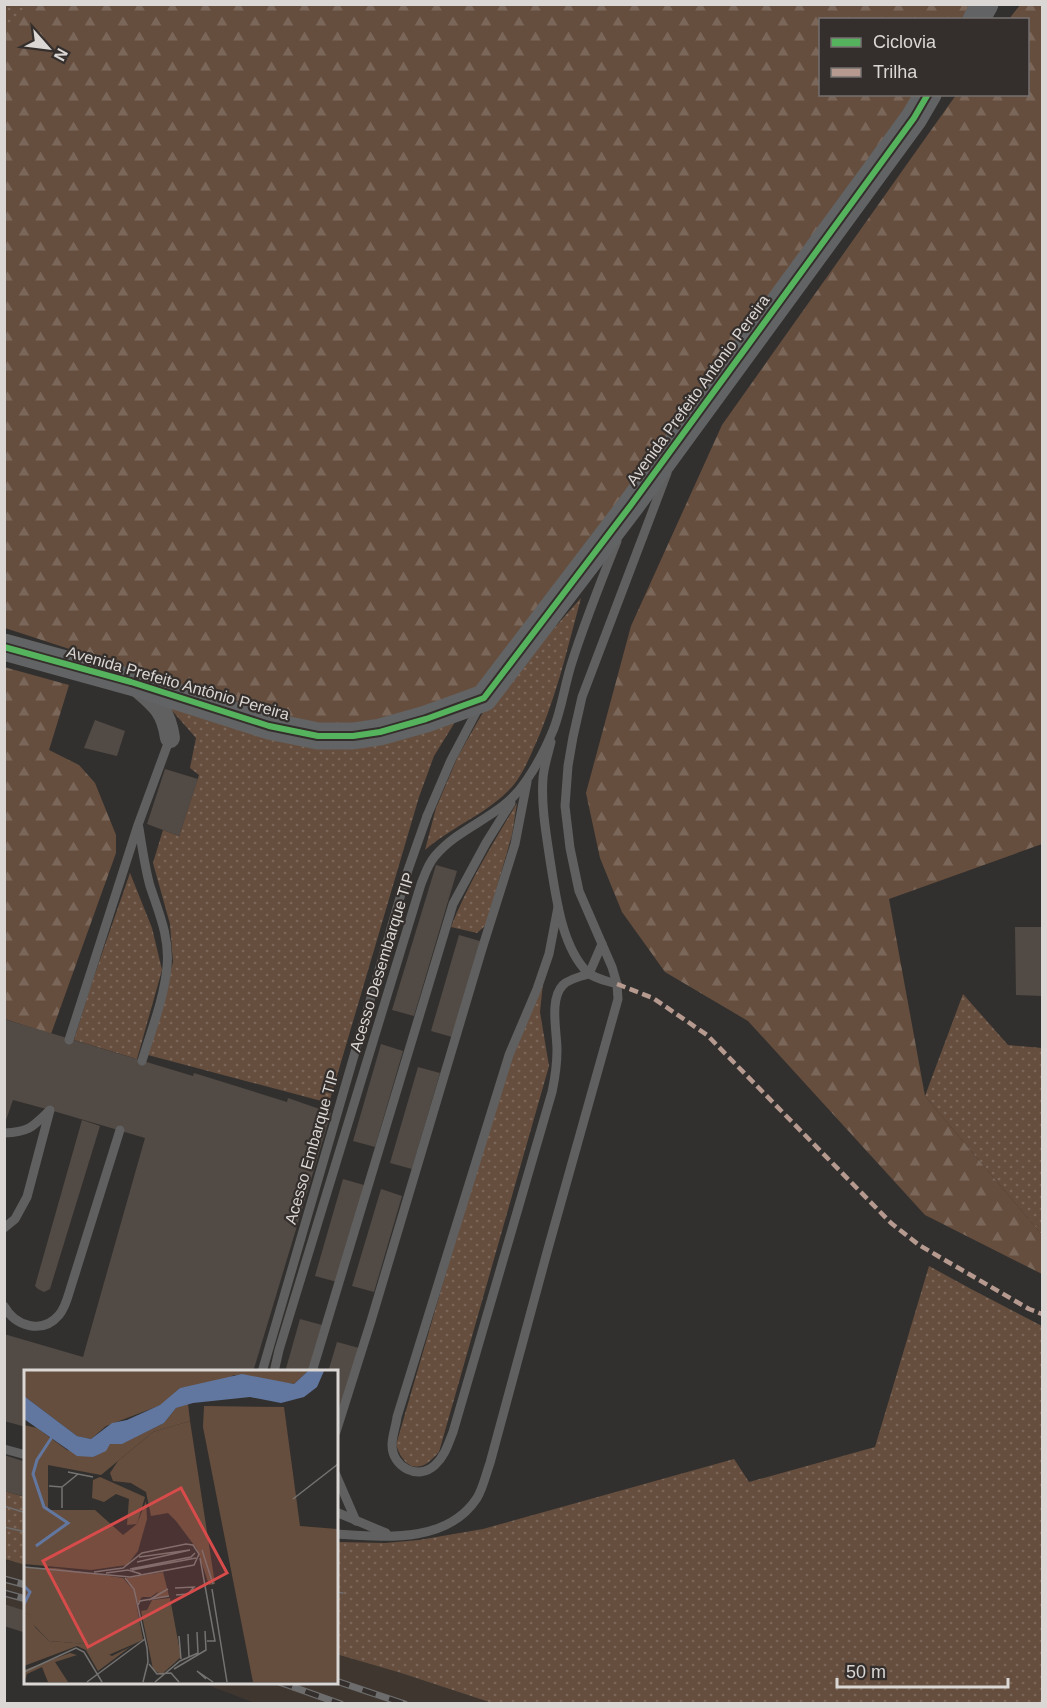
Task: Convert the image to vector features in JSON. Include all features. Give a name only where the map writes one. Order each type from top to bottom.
[{"type":"street","points":[[977,18],[985,4]]},
{"type":"street","name":"Avenida Prefeito Antonio Pereira","points":[[484,698],[722,383],[927,96]]},
{"type":"street","name":"Avenida Prefeito Antônio Pereira","points":[[4,647],[130,682],[269,726],[318,736],[353,736],[380,732],[426,719],[484,698]]},
{"type":"street","points":[[130,682],[156,704],[168,721],[170,738]]},
{"type":"lane","points":[[338,1534],[396,1536],[444,1527],[463,1515],[478,1497],[490,1463],[618,999],[612,967],[579,891],[570,848],[565,806],[570,756],[582,697],[682,435]]},
{"type":"lane","name":"Acesso Desembarque TIP","points":[[274,1370],[410,918],[427,869],[443,847],[495,813],[516,796],[527,780],[554,728],[592,601],[631,505]]},
{"type":"lane","name":"Acesso Embarque TIP","points":[[263,1370],[408,870],[427,816],[451,760],[484,698]]},
{"type":"lane","points":[[554,728],[543,778],[544,825],[558,907],[572,947],[589,974],[617,984]]},
{"type":"lane","points":[[69,1040],[138,825],[170,738]]},
{"type":"lane","points":[[338,1426],[504,882],[515,844],[527,780]]},
{"type":"lane","points":[[313,1370],[453,904],[486,843],[516,796]]},
{"type":"lane","points":[[138,825],[150,884],[163,922],[167,945],[165,985],[142,1061]]},
{"type":"lane","points":[[558,907],[549,954],[509,1055],[397,1417],[392,1446],[396,1460],[408,1471],[420,1472],[434,1467],[445,1452],[453,1432],[552,1092],[556,1073],[555,1011],[557,996],[563,985],[589,974],[602,944]]},
{"type":"lane","points":[[4,1133],[20,1133],[34,1126],[51,1110],[27,1197],[15,1219],[4,1228]]},
{"type":"lane","points":[[4,1306],[10,1316],[28,1326],[46,1324],[61,1313],[120,1130]]},
{"type":"lane","points":[[4,1449],[24,1454]]},
{"type":"lane","points":[[338,1479],[356,1521]]},
{"type":"lane","points":[[338,1513],[396,1536]]},
{"type":"shaded area","points":[[7,1560],[24,1565],[24,1611],[5,1604]]},
{"type":"shaded area","points":[[338,1655],[492,1703],[255,1703],[205,1684],[338,1684]]},
{"type":"green space","points":[[5,4],[29,4],[29,5],[5,28]]},
{"type":"green space","points":[[29,4],[971,5],[963,18],[819,18],[819,96],[913,96],[625,510],[478,687],[426,710],[367,724],[303,725],[5,628],[4,28]]},
{"type":"green space","points":[[1020,5],[1042,5],[1042,844],[889,899],[925,1096],[1042,1235],[1042,1274],[925,1215],[748,1021],[665,972],[622,912],[600,858],[586,793],[631,626],[722,425],[955,96],[1029,96],[1029,18],[1010,18]]},
{"type":"green space","points":[[581,598],[547,715],[519,778],[499,800],[425,850],[436,808],[458,756],[490,700]]},
{"type":"green space","points":[[4,667],[69,685],[49,750],[79,765],[95,783],[116,835],[116,853],[51,1034],[5,1019]]},
{"type":"green space","points":[[161,698],[460,714],[434,756],[419,797],[329,1103],[148,1055],[173,962],[170,924],[153,863],[163,830],[179,836],[199,775],[190,768],[196,738]]},
{"type":"green space","points":[[517,803],[512,835],[486,925],[477,933],[451,927],[473,879]]},
{"type":"green space","points":[[130,873],[152,928],[162,970],[137,1059],[74,1040]]},
{"type":"green space","points":[[543,983],[540,1012],[549,1066],[439,1452],[426,1464],[418,1467],[409,1465],[402,1458],[396,1445],[512,1056]]},
{"type":"green space","points":[[963,994],[1008,1045],[1042,1048],[1042,1235],[925,1096]]},
{"type":"green space","points":[[929,1266],[1042,1326],[1042,1703],[492,1703],[338,1655],[338,1542],[385,1543],[419,1540],[483,1529],[734,1459],[749,1482],[875,1447]]},
{"type":"green space","points":[[4,1491],[24,1497],[24,1565],[5,1559]]},
{"type":"building","points":[[95,720],[125,731],[117,756],[84,748]]},
{"type":"building","points":[[165,769],[198,779],[179,836],[147,824]]},
{"type":"building","points":[[436,865],[457,871],[414,1016],[392,1010]]},
{"type":"building","points":[[1015,927],[1042,927],[1042,996],[1016,995]]},
{"type":"building","points":[[459,935],[480,941],[452,1037],[431,1031]]},
{"type":"building","points":[[4,1019],[193,1076],[194,1073],[287,1102],[288,1098],[331,1113],[254,1370],[24,1370],[24,1426],[4,1421],[4,1334],[83,1357],[145,1138],[13,1100],[4,1126]]},
{"type":"building","points":[[381,1044],[403,1051],[375,1147],[353,1141]]},
{"type":"building","points":[[418,1067],[440,1073],[412,1169],[390,1163]]},
{"type":"building","points":[[82,1120],[100,1126],[50,1289],[44,1292],[35,1286]]},
{"type":"building","points":[[343,1179],[364,1185],[337,1282],[315,1276]]},
{"type":"building","points":[[381,1189],[402,1196],[374,1292],[352,1286]]},
{"type":"building","points":[[300,1319],[322,1325],[309,1370],[286,1370]]},
{"type":"building","points":[[337,1342],[359,1348],[338,1417],[338,1370],[329,1370]]},
{"type":"building","points":[[4,1455],[24,1461],[24,1496],[4,1491]]},
{"type":"building","points":[[4,1604],[24,1610],[24,1632],[4,1626]]},
{"type":"tram line","points":[[4,1506],[24,1512]]},
{"type":"tram line","points":[[4,1527],[24,1532]]},
{"type":"tram line","points":[[338,1592],[343,1593]]},
{"type":"railway","points":[[4,1579],[24,1584]]},
{"type":"railway","points":[[4,1593],[24,1598]]},
{"type":"railway","points":[[338,1682],[405,1704]]},
{"type":"railway","points":[[285,1684],[341,1704]]},
{"type":"marked path","points":[[617,984],[653,998],[707,1035],[891,1223],[919,1245],[1029,1309],[1042,1314]]},
{"type":"cycle path","points":[[4,647],[131,682],[269,726],[318,736],[353,736],[380,732],[426,719],[484,698],[631,505],[914,118],[927,96]]}]
